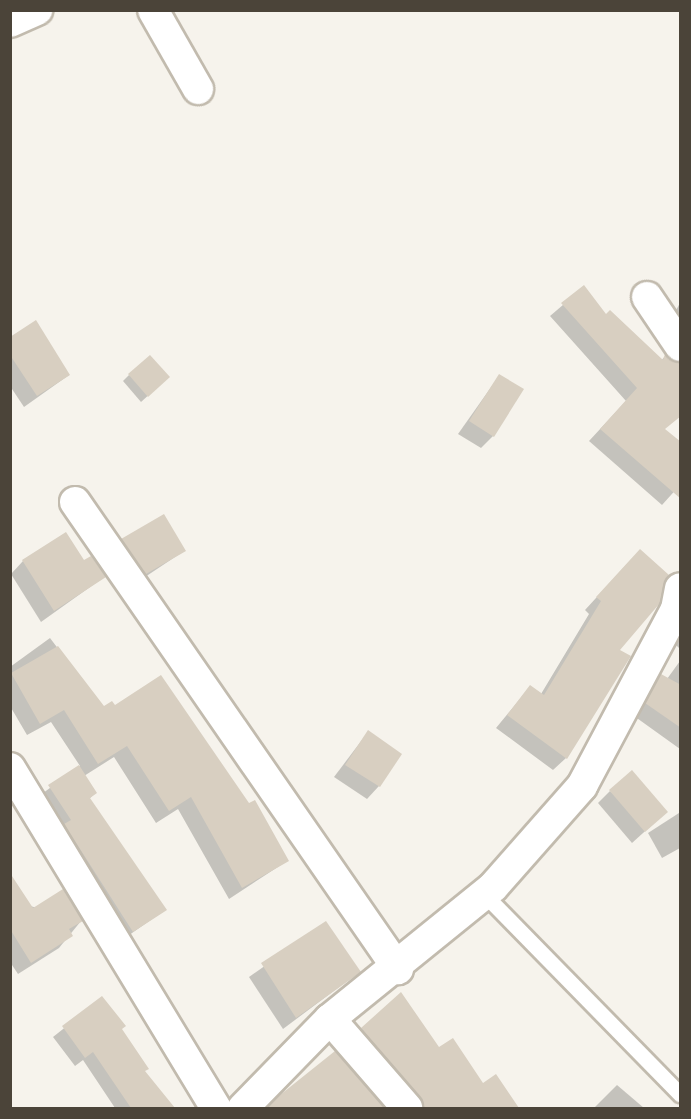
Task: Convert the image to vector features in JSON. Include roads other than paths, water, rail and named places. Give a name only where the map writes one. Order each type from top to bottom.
[{"type":"street","points":[[10,22],[37,10]]},
{"type":"street","points":[[153,10],[198,89]]},
{"type":"street","points":[[647,297],[681,346]]},
{"type":"street","points":[[75,502],[398,969]]},
{"type":"street","points":[[243,1108],[330,1019],[398,969],[485,895],[582,786],[676,609],[681,588]]},
{"type":"street","points":[[10,768],[216,1108]]},
{"type":"street","points":[[330,1019],[407,1108]]},
{"type":"lane","points":[[485,895],[681,1094]]}]
